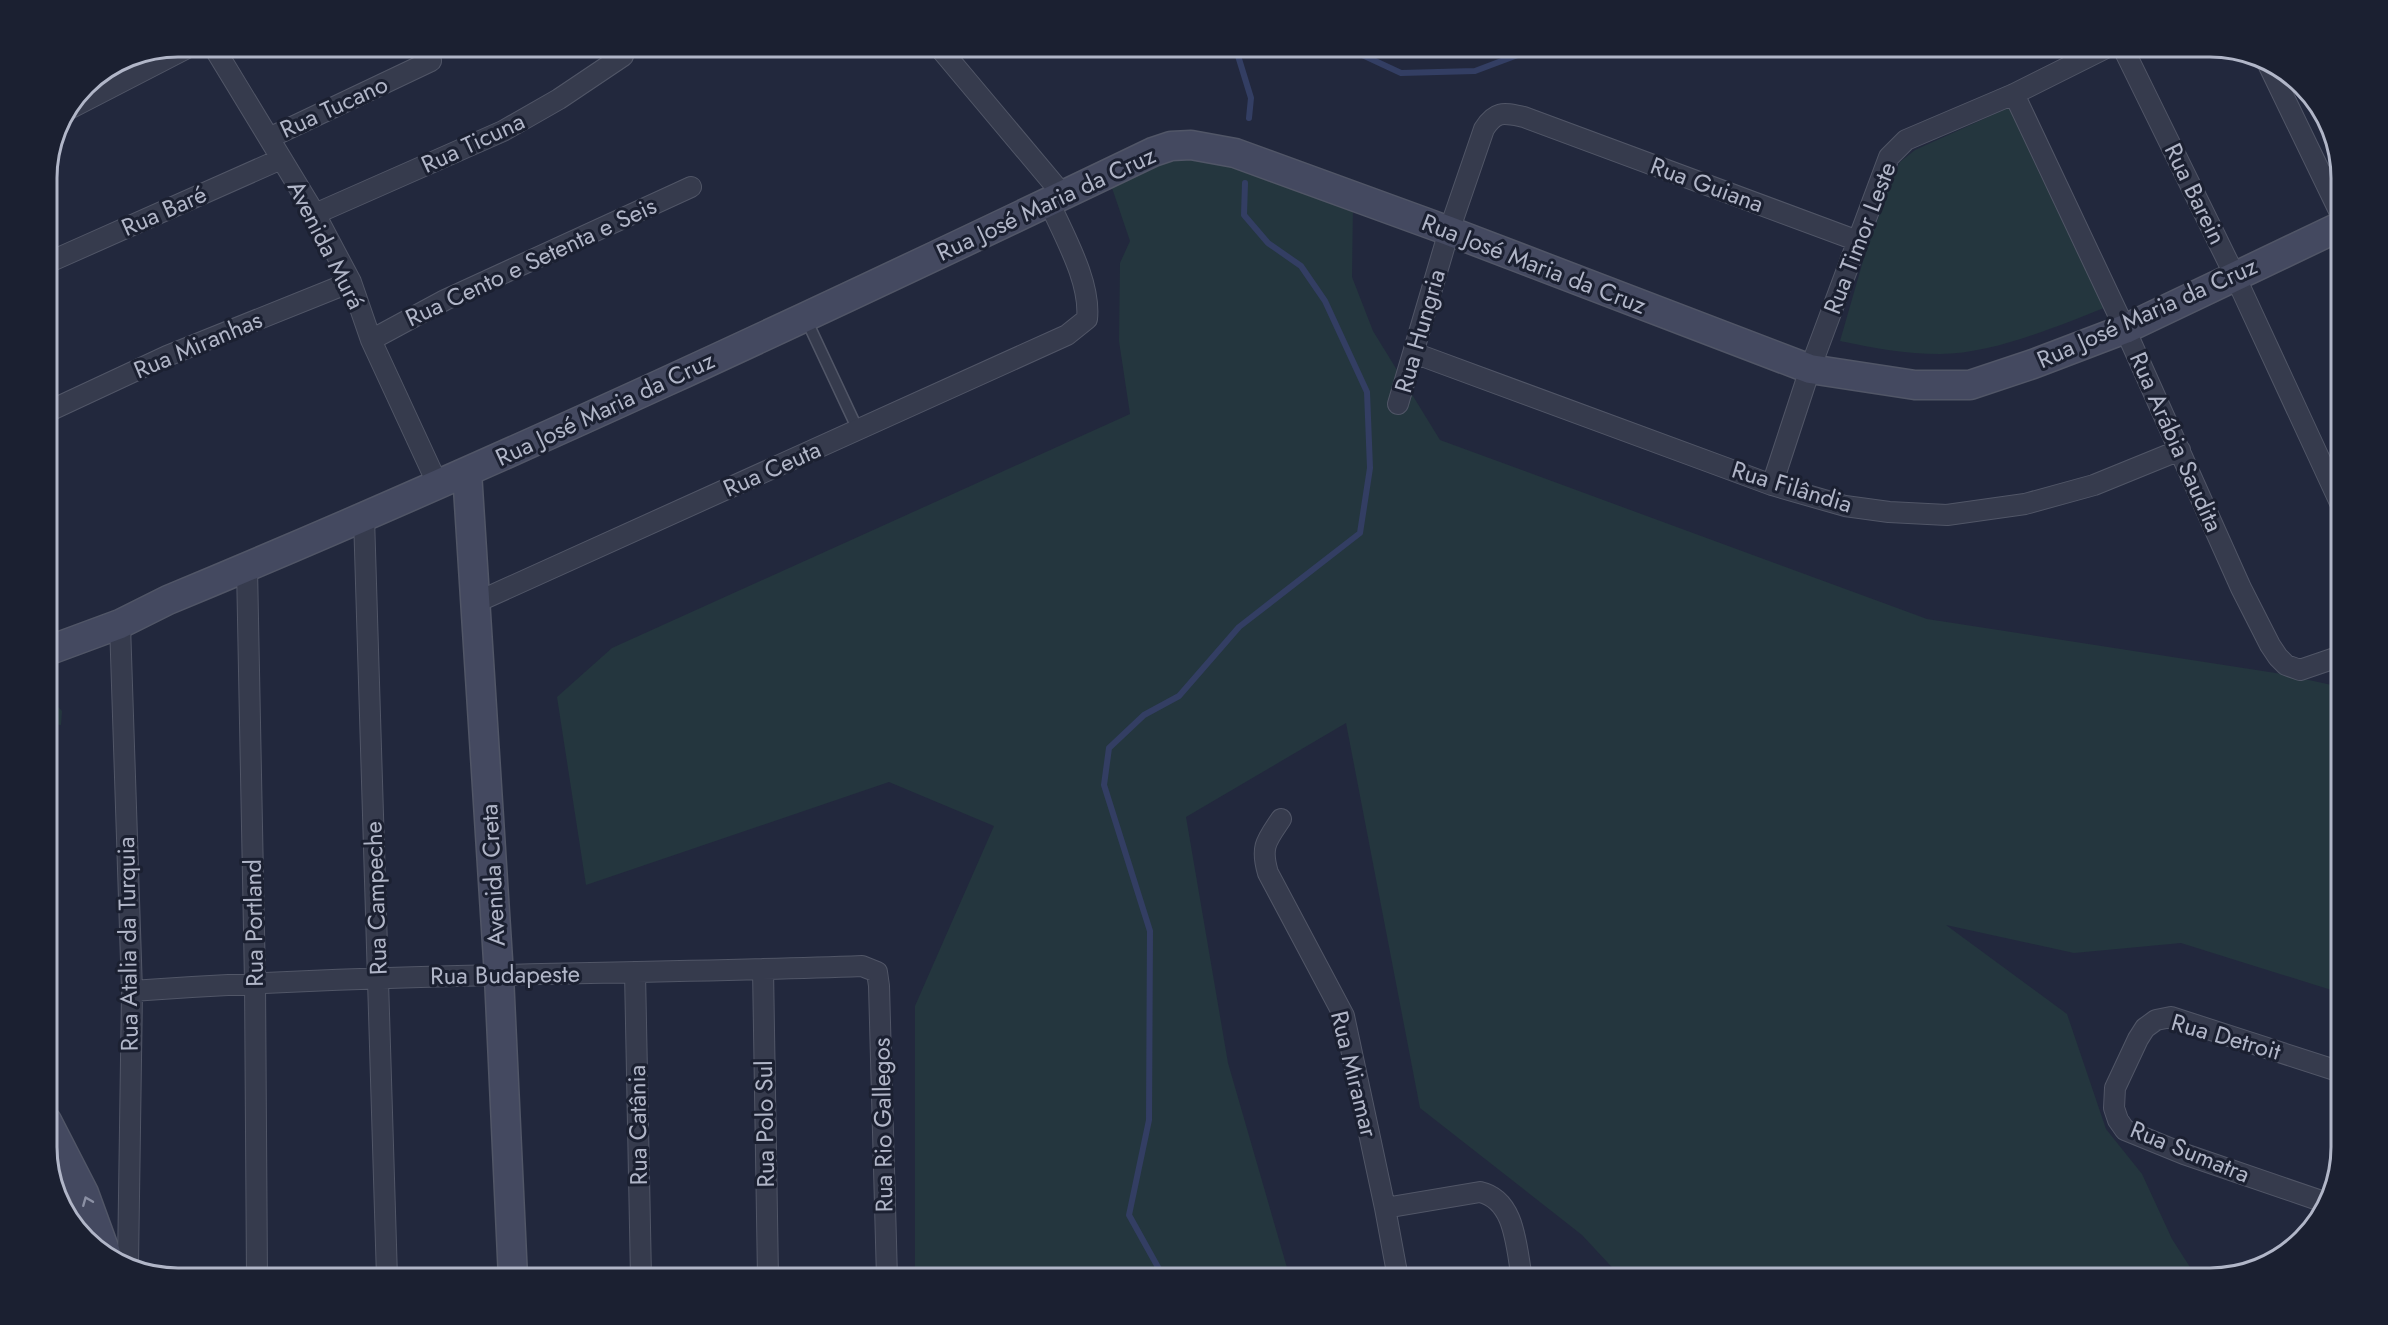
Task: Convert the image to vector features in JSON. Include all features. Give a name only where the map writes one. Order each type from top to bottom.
[{"type":"street","name":"Avenida Murá","points":[[220,57],[315,214],[351,282],[371,340],[438,485]]},
{"type":"street","name":"Rua Ticuna","points":[[315,214],[503,131],[559,99],[622,57]]},
{"type":"street","name":"Rua Ceuta","points":[[477,602],[1067,334],[1087,319],[1089,303],[1056,198],[947,57]]},
{"type":"street","name":"Rua Timor Leste","points":[[1772,485],[1810,369],[1889,157],[1906,141],[2014,94],[2088,57]]},
{"type":"street","name":"Rua Barein","points":[[2127,57],[2235,276],[2331,483]]},
{"type":"street","points":[[85,101],[169,58]]},
{"type":"street","name":"Rua Tucano","points":[[269,138],[432,61]]},
{"type":"street","points":[[2273,75],[2331,194]]},
{"type":"street","name":"Rua Arábia Saudita","points":[[2014,94],[2125,329],[2260,627],[2278,657],[2286,665],[2300,670],[2331,659]]},
{"type":"street","name":"Rua Hungria","points":[[1398,404],[1449,231],[1484,129],[1491,118],[1498,114],[1524,117],[1555,130]]},
{"type":"street","name":"Rua Guiana","points":[[1555,130],[1858,241]]},
{"type":"street","name":"Rua José Maria da Cruz","points":[[57,647],[120,624],[168,600],[467,472],[806,317],[1153,152],[1171,146],[1191,145],[1235,153],[1449,231],[1810,369],[1915,385],[1971,385],[2033,364],[2125,329],[2331,231]]},
{"type":"street","name":"Rua Baré","points":[[57,259],[281,159]]},
{"type":"street","name":"Rua Cento e Setenta e Seis","points":[[371,340],[445,300],[691,187]]},
{"type":"street","name":"Rua Miranhas","points":[[57,407],[167,356],[351,282]]},
{"type":"street","name":"Rua Filândia","points":[[1414,353],[1772,485],[1845,506],[1888,512],[1947,515],[2025,504],[2094,485],[2180,450]]},
{"type":"street","name":"Avenida Creta","points":[[467,472],[499,976],[513,1268]]},
{"type":"street","name":"Rua Campeche","points":[[364,517],[387,1268]]},
{"type":"street","name":"Rua Portland","points":[[247,567],[255,982],[257,1268]]},
{"type":"street","name":"Rua Atalia da Turquia","points":[[120,624],[132,991],[128,1257]]},
{"type":"street","name":"Rua Miramar","points":[[1281,819],[1265,843],[1263,857],[1268,873],[1344,1016],[1396,1268]]},
{"type":"street","name":"Rua Budapeste","points":[[132,991],[255,982],[378,977],[862,966],[877,972]]},
{"type":"street","name":"Rua Polo Sul","points":[[763,969],[768,1268]]},
{"type":"street","name":"Rua Catânia","points":[[635,972],[641,1268]]},
{"type":"street","name":"Rua Rio Gallegos","points":[[877,972],[887,1268]]},
{"type":"street","name":"Rua Detroit","points":[[2129,1059],[2145,1028],[2156,1020],[2171,1017],[2331,1068]]},
{"type":"street","name":"Rua Sumatra","points":[[2129,1059],[2115,1088],[2114,1108],[2118,1120],[2126,1130],[2184,1154],[2318,1200]]},
{"type":"street","points":[[57,1140],[84,1193],[101,1241]]},
{"type":"street","points":[[1385,1208],[1480,1192],[1491,1195],[1502,1204],[1512,1224],[1520,1268]]},
{"type":"lane","points":[[806,317],[858,430]]},
{"type":"shaded area","points":[[2010,107],[2104,308],[2024,338],[1960,353],[1902,352],[1840,341],[1863,261],[1900,162],[1915,150]]},
{"type":"shaded area","points":[[1193,154],[1353,204],[1352,277],[1373,331],[1440,440],[1927,619],[2282,674],[2331,685],[2331,990],[2181,943],[2074,953],[1946,925],[2067,1014],[2106,1129],[2142,1174],[2172,1239],[2191,1268],[1613,1268],[1582,1235],[1420,1108],[1346,723],[1186,817],[1228,1063],[1287,1268],[915,1268],[915,1006],[994,826],[889,782],[586,885],[557,697],[612,648],[1130,414],[1119,341],[1120,263],[1130,241],[1111,185],[1130,172]]},
{"type":"shaded area","points":[[57,706],[62,711],[61,725],[57,725]]},
{"type":"waterway","points":[[1238,57],[1251,98],[1249,118]]},
{"type":"waterway","points":[[1367,57],[1401,73],[1475,71],[1512,57]]},
{"type":"waterway","points":[[1158,1268],[1129,1215],[1149,1120],[1150,931],[1104,785],[1109,748],[1144,715],[1179,696],[1239,627],[1360,533],[1370,468],[1367,392],[1325,301],[1301,266],[1268,243],[1244,215],[1245,183]]}]
